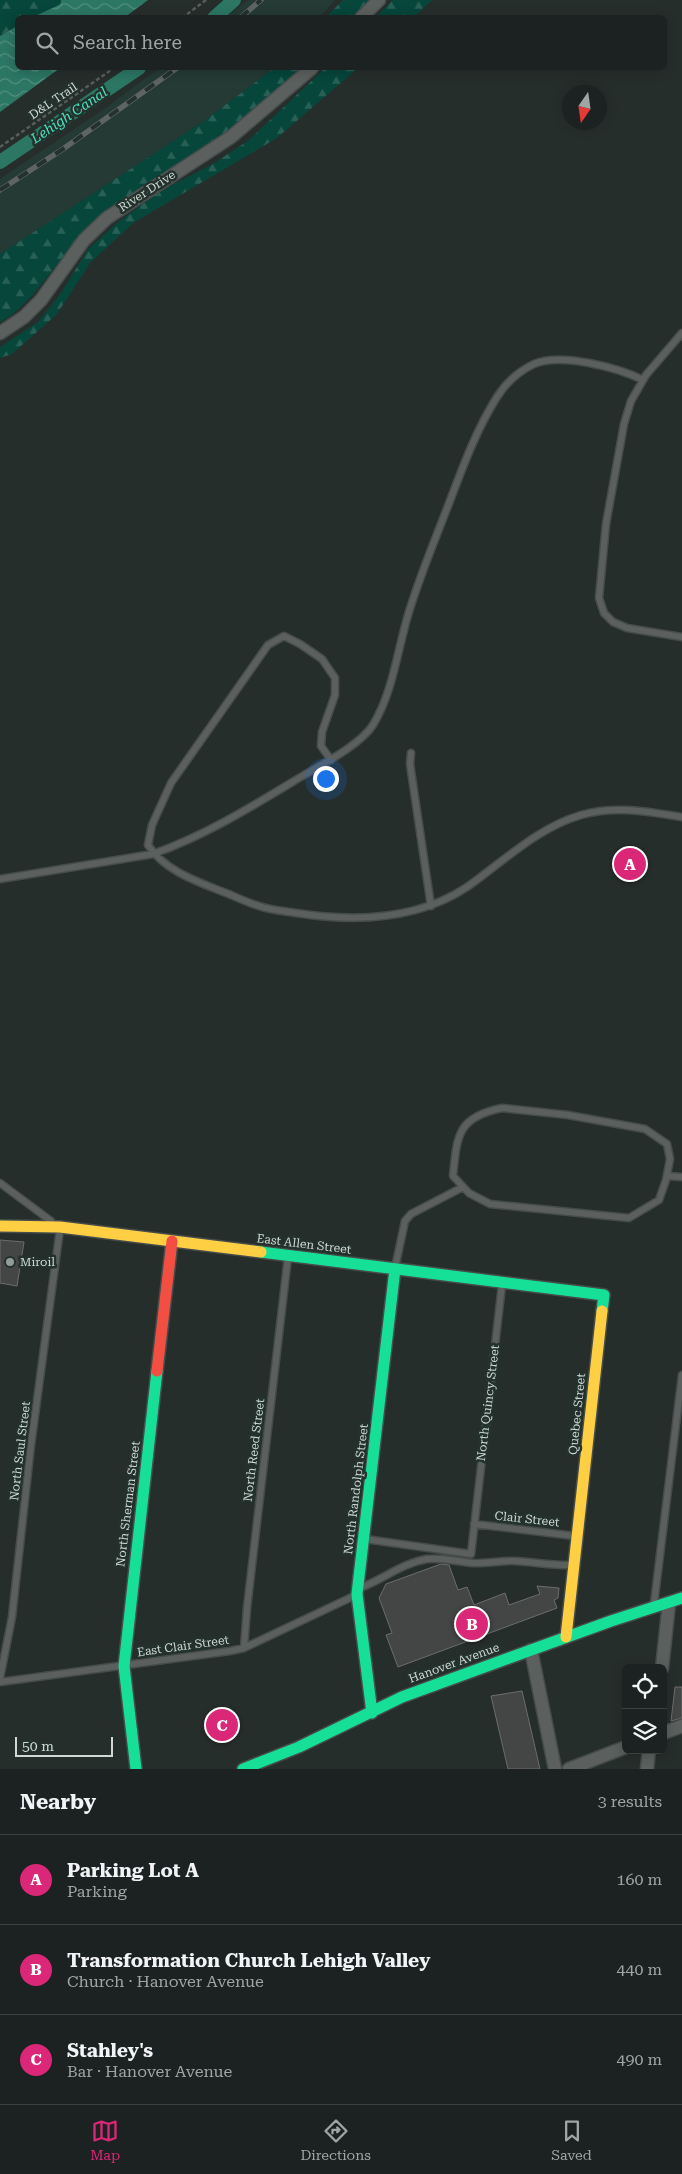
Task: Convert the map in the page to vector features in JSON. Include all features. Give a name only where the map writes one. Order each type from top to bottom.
[{"type":"street","points":[[364,15],[379,0]]},
{"type":"street","name":"River Drive","points":[[0,332],[24,317],[41,300],[79,246],[107,218],[231,137],[310,70]]},
{"type":"street","name":"East Allen Street","points":[[0,1226],[60,1227],[604,1295]]},
{"type":"street","name":"North Sherman Street","points":[[136,1769],[124,1666],[172,1241]]},
{"type":"street","name":"North Randolph Street","points":[[372,1712],[358,1591],[395,1269]]},
{"type":"street","name":"Quebec Street","points":[[566,1637],[604,1295]]},
{"type":"street","name":"Hanover Avenue","points":[[242,1769],[284,1754],[402,1697],[566,1637],[682,1598]]},
{"type":"street","points":[[662,1664],[669,1603]]},
{"type":"street","points":[[531,1650],[555,1769]]},
{"type":"street","points":[[667,1731],[682,1726]]},
{"type":"street","points":[[569,1769],[622,1749]]},
{"type":"street","points":[[647,1769],[649,1754]]},
{"type":"lane","points":[[682,333],[643,380],[630,401],[606,524],[599,598],[604,613],[613,622],[628,628],[682,637]]},
{"type":"lane","points":[[0,879],[154,854],[211,828],[330,760],[372,727],[386,700],[408,616],[426,561],[480,428],[498,396],[514,377],[536,363],[564,359],[626,372],[643,380]]},
{"type":"lane","points":[[330,760],[321,746],[321,739],[335,695],[335,678],[322,659],[284,636],[268,645],[171,783],[152,825],[148,845],[154,854],[183,876],[260,907],[325,917],[389,916],[431,906],[463,890],[538,834],[570,818],[596,811],[622,809],[682,816]]},
{"type":"lane","points":[[411,753],[410,764],[431,906]]},
{"type":"lane","points":[[502,1108],[568,1115],[645,1129],[667,1144],[670,1159],[667,1176],[659,1200],[629,1218],[490,1204],[469,1192],[453,1176],[457,1143],[466,1122],[483,1112],[502,1108]]},
{"type":"lane","points":[[667,1176],[682,1177]]},
{"type":"lane","points":[[0,1183],[60,1227]]},
{"type":"lane","points":[[395,1269],[405,1221],[411,1214],[463,1187]]},
{"type":"lane","name":"North Saul Street","points":[[0,1678],[12,1617],[31,1445],[60,1227]]},
{"type":"lane","name":"North Reed Street","points":[[244,1648],[288,1256]]},
{"type":"lane","name":"North Quincy Street","points":[[474,1524],[503,1282]]},
{"type":"lane","points":[[654,1607],[682,1374]]},
{"type":"lane","points":[[363,1538],[471,1554],[474,1524]]},
{"type":"lane","name":"Clair Street","points":[[474,1524],[577,1536]]},
{"type":"lane","name":"East Clair Street","points":[[0,1682],[244,1648],[358,1591],[404,1565],[426,1559],[449,1559],[476,1563],[515,1561],[556,1566],[574,1565]]},
{"type":"path","points":[[186,15],[206,0]]},
{"type":"path","name":"D&L Trail","points":[[0,147],[111,70]]},
{"type":"shaded area","points":[[248,0],[335,0],[322,15],[229,15]]},
{"type":"shaded area","points":[[156,70],[271,70],[204,121],[0,254],[0,179],[107,107]]},
{"type":"green space","points":[[0,0],[61,0],[62,4],[37,15],[15,15],[15,27],[0,36]]},
{"type":"green space","points":[[343,0],[373,0],[358,15],[328,15]]},
{"type":"green space","points":[[393,0],[432,0],[416,15],[378,15]]},
{"type":"green space","points":[[271,70],[302,70],[252,115],[108,210],[79,237],[32,296],[12,315],[0,322],[0,254],[204,121]]},
{"type":"green space","points":[[323,70],[356,70],[277,138],[133,223],[90,263],[57,314],[12,354],[0,358],[0,347],[38,322],[61,293],[88,249],[117,223],[160,191],[213,164],[249,140]]},
{"type":"water","points":[[61,0],[148,0],[128,15],[37,15],[61,4]]},
{"type":"water","points":[[15,27],[15,70],[57,70],[0,112],[0,36]]},
{"type":"building","name":"Miroil","points":[[0,1240],[24,1242],[17,1286],[0,1283]]},
{"type":"building","points":[[441,1564],[449,1565],[458,1590],[467,1587],[474,1605],[505,1593],[509,1605],[540,1594],[537,1586],[559,1588],[558,1598],[554,1600],[557,1608],[398,1667],[386,1635],[392,1633],[379,1598],[386,1584]]},
{"type":"building","points":[[675,1687],[682,1687],[682,1718],[671,1721]]},
{"type":"building","points":[[522,1691],[540,1769],[508,1769],[491,1696]]},
{"type":"waterway","name":"Lehigh Canal","points":[[217,15],[234,0]]},
{"type":"waterway","name":"Lehigh Canal","points":[[0,162],[136,70]]},
{"type":"railway","points":[[244,15],[261,0]]},
{"type":"railway","points":[[0,190],[63,149],[174,70]]},
{"type":"traffic: fast","points":[[261,1252],[604,1295],[602,1311]]},
{"type":"traffic: fast","points":[[372,1713],[357,1594],[395,1269]]},
{"type":"traffic: fast","points":[[136,1769],[124,1666],[157,1371]]},
{"type":"traffic: fast","points":[[243,1769],[299,1747],[402,1697],[611,1621],[682,1598]]},
{"type":"traffic: slow","points":[[0,1226],[60,1227],[261,1252]]},
{"type":"traffic: slow","points":[[566,1637],[602,1311]]},
{"type":"traffic: jam","points":[[157,1371],[172,1241]]},
{"type":"place","name":"Parking Lot A","points":[[630,864]]},
{"type":"place","name":"Miroil","points":[[10,1262]]},
{"type":"place","name":"Transformation Church Lehigh Valley","points":[[472,1624]]},
{"type":"place","name":"Stahley's","points":[[222,1725]]}]
